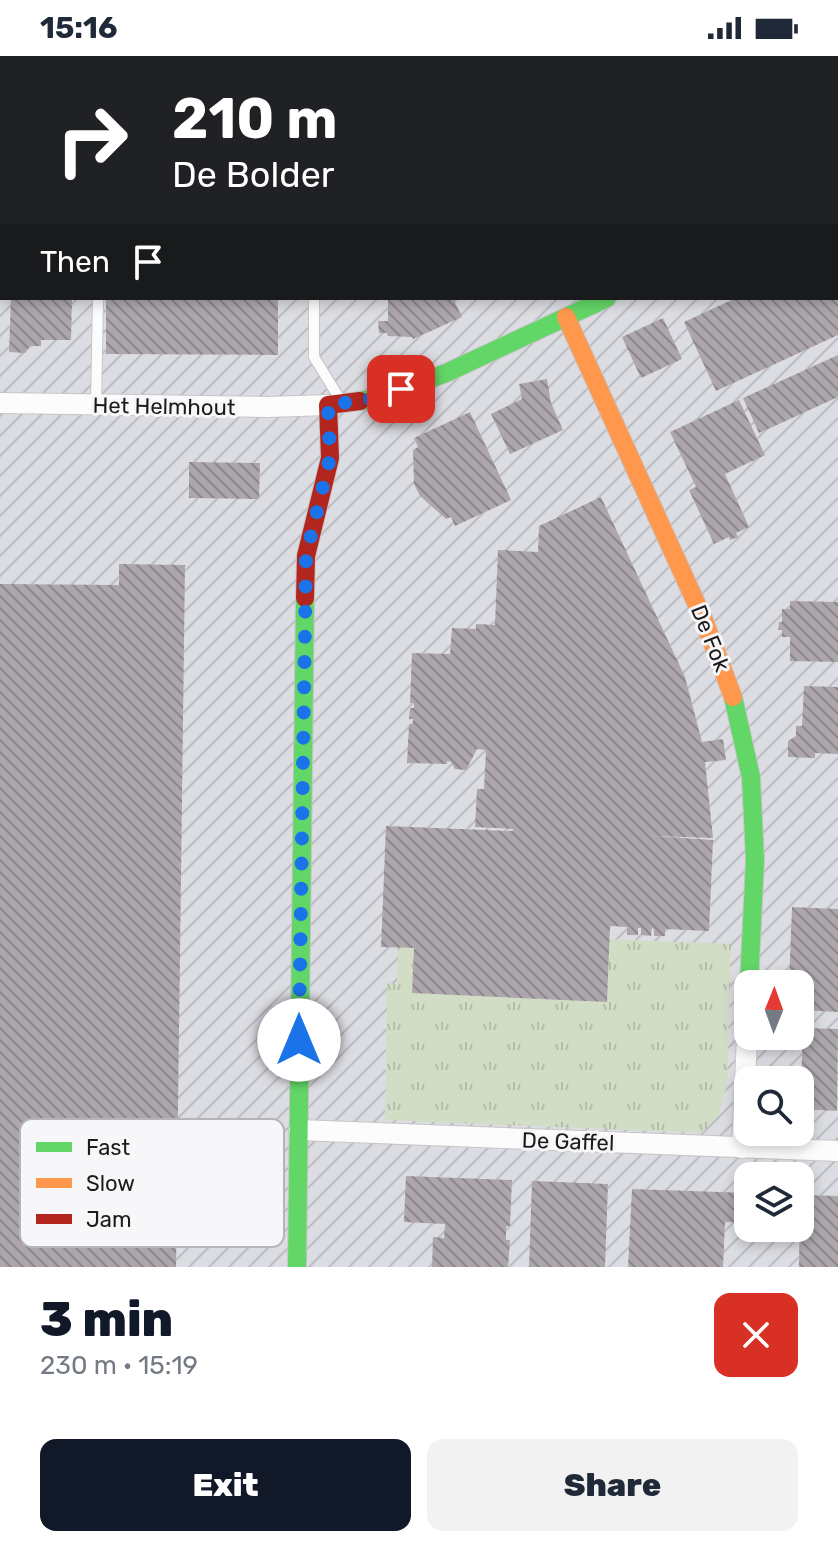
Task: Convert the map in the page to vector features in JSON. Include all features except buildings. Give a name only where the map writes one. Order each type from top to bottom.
[{"type":"street","points":[[297,1267],[306,556],[330,458],[335,404],[379,398],[446,373],[603,300]]},
{"type":"street","name":"De Fok","points":[[566,317],[703,618],[731,689],[751,777],[755,860],[750,970]]},
{"type":"street","name":"Het Helmhout","points":[[0,403],[268,407],[335,404]]},
{"type":"street","points":[[742,1148],[746,1050]]},
{"type":"street","name":"De Gaffel","points":[[299,1130],[838,1151]]},
{"type":"lane","points":[[96,405],[98,300]]},
{"type":"lane","points":[[314,300],[314,357],[335,404]]},
{"type":"shaded area","points":[[0,300],[838,300],[838,1267],[0,1267]]},
{"type":"green space","points":[[398,931],[731,944],[727,1085],[719,1114],[702,1133],[385,1120],[387,983],[397,984]]},
{"type":"traffic: fast","points":[[360,401],[379,398],[446,373],[603,300]]},
{"type":"traffic: fast","points":[[297,1267],[305,598]]},
{"type":"traffic: fast","points":[[733,697],[751,777],[755,860],[750,970]]},
{"type":"traffic: slow","points":[[566,317],[703,618],[733,697]]},
{"type":"traffic: jam","points":[[305,598],[306,556],[330,458],[328,405],[360,401]]},
{"type":"route","points":[[299,1040],[306,556],[330,458],[328,405],[379,398],[401,389]]}]
